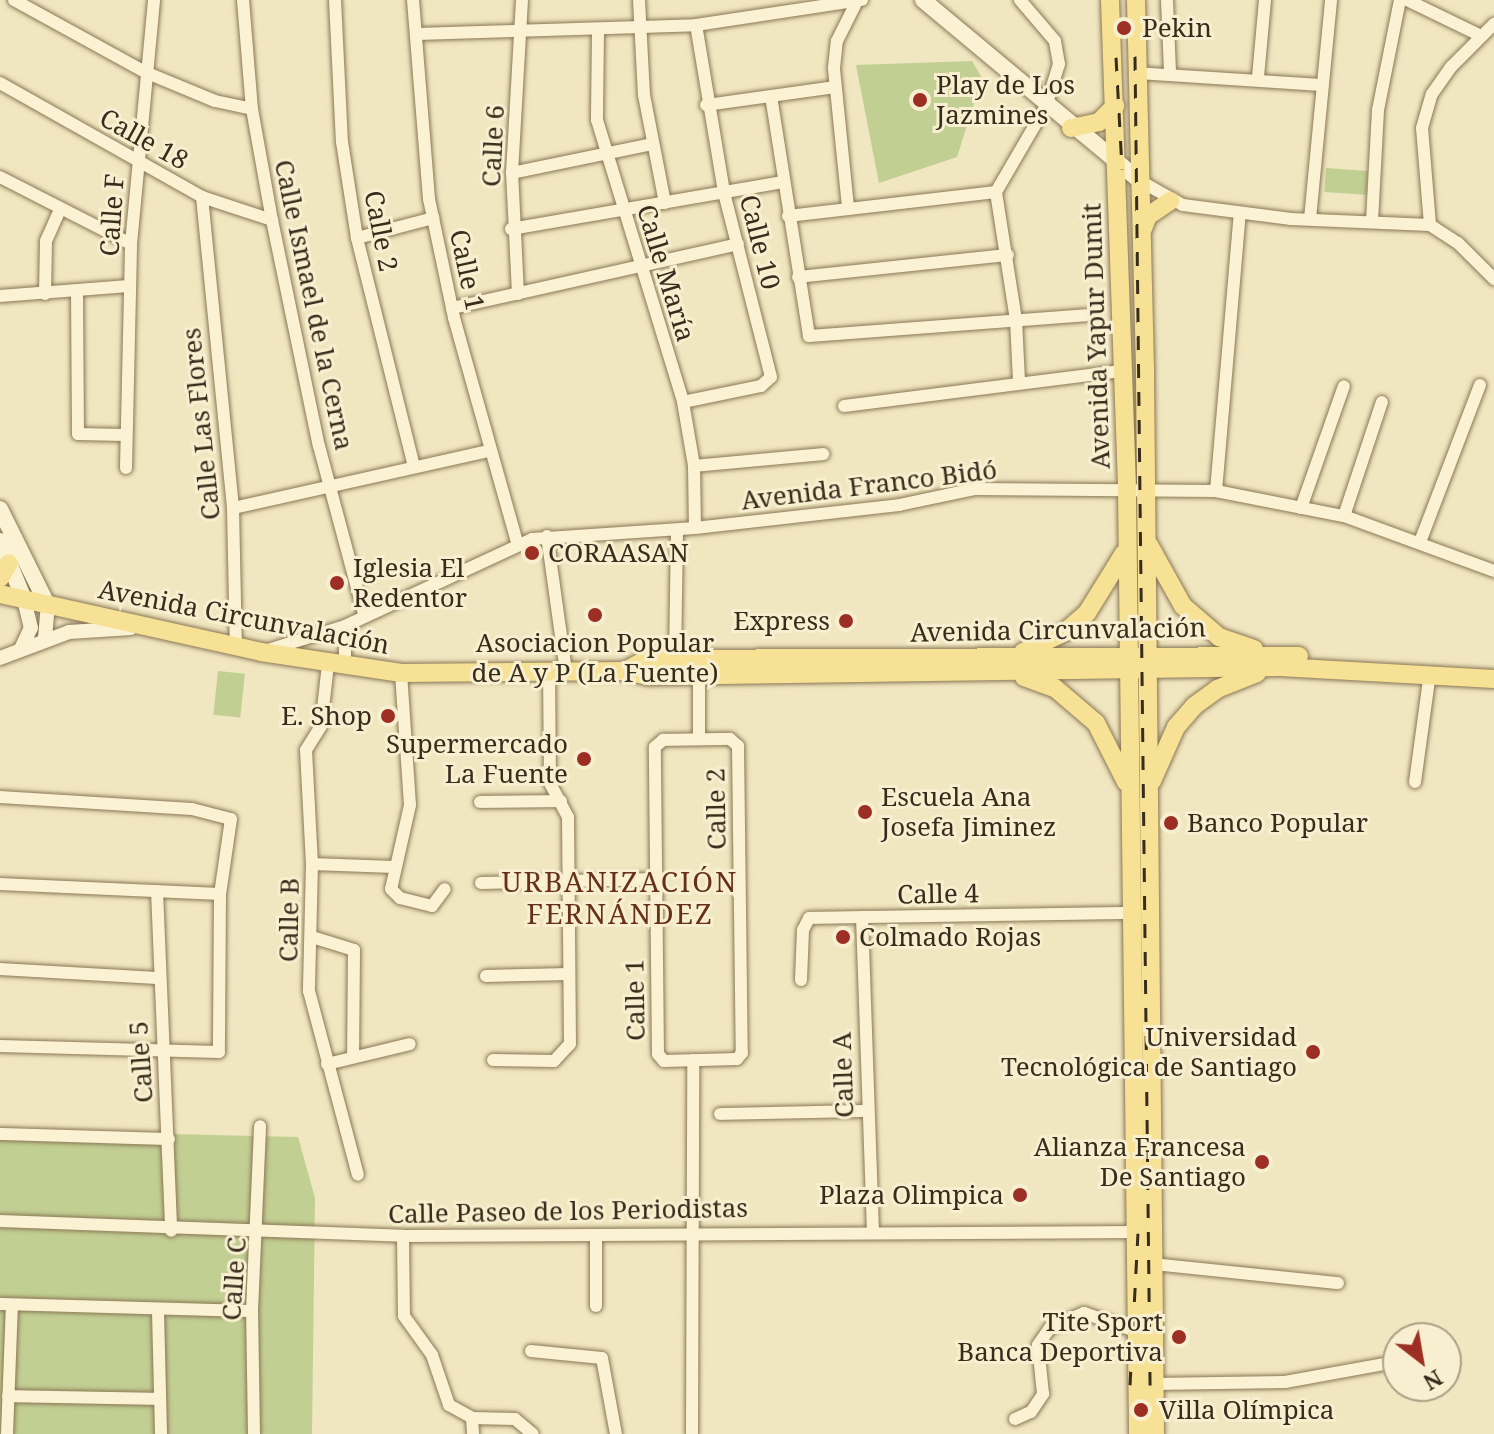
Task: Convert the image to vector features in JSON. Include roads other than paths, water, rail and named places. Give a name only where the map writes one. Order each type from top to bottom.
[{"type":"main road","points":[[923,0],[1071,128],[1140,181]]},
{"type":"main road","name":"Avenida Yapur Dumit","points":[[1110,0],[1123,371],[1136,488],[1146,539],[1138,662]]},
{"type":"main road","name":"Avenida Yapur Dumit","points":[[1136,0],[1141,234],[1136,488],[1127,547],[1138,662]]},
{"type":"main road","points":[[1071,128],[1099,122],[1115,106]]},
{"type":"main road","points":[[1141,234],[1148,216],[1170,201]]},
{"type":"main road","points":[[0,509],[48,606]]},
{"type":"main road","points":[[1146,539],[1170,589],[1199,621],[1244,647],[1280,661]]},
{"type":"main road","points":[[0,541],[5,570],[24,599]]},
{"type":"main road","points":[[1002,665],[1044,644],[1087,613],[1110,583],[1127,547]]},
{"type":"main road","name":"Avenida Circunvalación","points":[[0,594],[261,652],[401,673],[625,671],[649,676],[699,667],[1424,660],[1494,676]]},
{"type":"main road","name":"Avenida Circunvalación","points":[[625,671],[648,659],[675,659],[699,667]]},
{"type":"main road","points":[[1138,1434],[1132,913],[1139,800],[1163,750],[1194,706],[1245,675],[1280,661]]},
{"type":"main road","name":"Avenida Circunvalación","points":[[1280,661],[1494,676]]},
{"type":"main road","points":[[1138,662],[1155,1434]]},
{"type":"main road","points":[[1002,665],[1055,688],[1096,723],[1139,800]]},
{"type":"street","points":[[14,0],[145,72],[215,101],[252,109]]},
{"type":"street","name":"Calle F","points":[[126,468],[131,244],[154,0]]},
{"type":"street","name":"Calle Ismael de la Cerna","points":[[243,0],[252,109],[272,220],[330,488],[364,614]]},
{"type":"street","name":"Calle 2","points":[[335,0],[342,142],[357,238],[414,467]]},
{"type":"street","name":"Calle 1","points":[[413,0],[433,218],[452,308],[489,451],[517,542]]},
{"type":"street","name":"Calle 6","points":[[518,294],[511,229],[522,0]]},
{"type":"street","points":[[639,0],[639,28],[652,144],[665,203]]},
{"type":"street","points":[[1019,381],[1016,320],[996,192],[1046,106],[1059,51],[1020,0]]},
{"type":"street","points":[[1167,0],[1170,72]]},
{"type":"street","points":[[1258,77],[1265,0]]},
{"type":"street","points":[[1310,219],[1331,0]]},
{"type":"street","points":[[1372,221],[1378,110],[1400,0]]},
{"type":"street","points":[[1407,0],[1481,36]]},
{"type":"street","points":[[417,34],[598,32],[696,25],[858,2]]},
{"type":"street","points":[[848,207],[835,87],[837,41],[858,2]]},
{"type":"street","points":[[1430,225],[1422,128],[1432,94],[1494,24]]},
{"type":"street","name":"Calle 10","points":[[683,402],[761,386],[771,377],[724,192],[706,105],[696,25]]},
{"type":"street","name":"Calle María","points":[[598,32],[597,120],[683,402],[694,466],[695,528]]},
{"type":"street","points":[[1137,73],[1258,77],[1323,85]]},
{"type":"street","name":"Calle 18","points":[[0,83],[202,197],[272,220]]},
{"type":"street","points":[[706,105],[835,87]]},
{"type":"street","points":[[771,96],[806,332],[813,337],[1086,315]]},
{"type":"street","points":[[512,173],[606,156],[652,144]]},
{"type":"street","points":[[0,177],[131,244]]},
{"type":"street","points":[[1140,181],[1170,201],[1240,213],[1430,225],[1458,243],[1494,279]]},
{"type":"street","points":[[511,229],[783,182]]},
{"type":"street","points":[[788,216],[996,192]]},
{"type":"street","name":"Calle Las Flores","points":[[202,197],[233,508],[236,646]]},
{"type":"street","points":[[45,294],[46,241],[60,209]]},
{"type":"street","points":[[1216,491],[1240,213]]},
{"type":"street","points":[[357,238],[433,218]]},
{"type":"street","points":[[452,308],[738,244]]},
{"type":"street","points":[[798,277],[1008,255]]},
{"type":"street","points":[[0,296],[129,286]]},
{"type":"street","points":[[77,292],[78,434],[125,435]]},
{"type":"street","points":[[844,406],[1019,381],[1123,371]]},
{"type":"street","points":[[1420,542],[1480,385]]},
{"type":"street","points":[[1301,508],[1344,386]]},
{"type":"street","points":[[1344,516],[1382,402]]},
{"type":"street","points":[[233,508],[489,451]]},
{"type":"street","points":[[694,466],[823,454]]},
{"type":"street","name":"Avenida Franco Bidó","points":[[261,652],[345,626],[364,614],[517,542],[547,536],[677,530],[899,505],[975,489],[1216,491],[1344,516],[1494,571]]},
{"type":"street","points":[[675,659],[677,530]]},
{"type":"street","points":[[493,1060],[554,1061],[565,1054],[569,974],[568,817],[550,783],[558,671],[547,536]]},
{"type":"street","points":[[21,649],[31,628],[24,599]]},
{"type":"street","points":[[45,638],[48,606]]},
{"type":"street","name":"Calle B","points":[[345,626],[321,726],[306,750],[312,864],[310,998],[358,1175]]},
{"type":"street","points":[[0,658],[45,638],[142,628]]},
{"type":"street","points":[[699,667],[699,739]]},
{"type":"street","points":[[401,673],[412,780],[391,889],[400,898],[432,906],[445,889]]},
{"type":"street","points":[[1415,782],[1430,673]]},
{"type":"street","name":"Calle 2","points":[[693,1060],[737,1059],[742,1053],[738,746],[730,739],[699,739]]},
{"type":"street","name":"Calle 1","points":[[693,1060],[664,1061],[658,1054],[655,747],[663,740],[699,739]]},
{"type":"street","points":[[0,797],[192,809],[229,816],[220,894],[219,1052],[162,1054],[0,1046]]},
{"type":"street","points":[[480,802],[561,801]]},
{"type":"street","points":[[312,864],[394,867]]},
{"type":"street","points":[[481,883],[655,879]]},
{"type":"street","points":[[0,884],[220,894]]},
{"type":"street","name":"Calle 5","points":[[157,891],[157,978],[169,1139],[171,1231]]},
{"type":"street","name":"Calle 4","points":[[801,980],[805,922],[862,917],[1132,913]]},
{"type":"street","name":"Calle A","points":[[862,917],[866,1111],[873,1232]]},
{"type":"street","points":[[312,937],[354,950],[353,1057]]},
{"type":"street","points":[[0,969],[157,978]]},
{"type":"street","points":[[486,976],[569,974]]},
{"type":"street","points":[[327,1064],[410,1044]]},
{"type":"street","points":[[692,1434],[693,1060]]},
{"type":"street","points":[[720,1114],[866,1111]]},
{"type":"street","name":"Calle C","points":[[254,1434],[252,1311],[259,1234],[260,1126]]},
{"type":"street","points":[[0,1134],[169,1139]]},
{"type":"street","name":"Calle Paseo de los Periodistas","points":[[0,1221],[171,1231],[403,1236],[596,1236],[693,1230],[1136,1232]]},
{"type":"street","points":[[403,1236],[405,1322],[432,1355],[449,1405],[472,1418],[515,1419],[533,1434]]},
{"type":"street","points":[[596,1236],[596,1306]]},
{"type":"street","points":[[1153,1264],[1338,1283]]},
{"type":"street","points":[[7,1434],[6,1304],[158,1311],[252,1311]]},
{"type":"street","points":[[158,1311],[161,1434]]},
{"type":"street","points":[[1015,1419],[1031,1412],[1043,1394],[1038,1345],[1050,1328],[1084,1313],[1138,1332]]},
{"type":"street","points":[[531,1351],[602,1358],[616,1434]]},
{"type":"street","points":[[1154,1384],[1285,1382],[1382,1364]]},
{"type":"street","points":[[8,1396],[159,1399]]},
{"type":"street","points":[[472,1418],[473,1434]]},
{"type":"railway","points":[[1135,56],[1150,1385]]},
{"type":"railway","points":[[1116,57],[1122,169]]},
{"type":"railway","points":[[1130,1385],[1138,1233]]},
{"type":"place","name":"Pekin","points":[[1124,28]]},
{"type":"place","name":"Play de Los Jazmines","points":[[920,100]]},
{"type":"place","name":"CORAASAN","points":[[532,553]]},
{"type":"place","name":"Iglesia El Redentor","points":[[337,583]]},
{"type":"place","name":"Asociacion Popular de A y P (La Fuente)","points":[[595,615]]},
{"type":"place","name":"Express","points":[[846,621]]},
{"type":"place","name":"E. Shop","points":[[388,716]]},
{"type":"place","name":"Supermercado La Fuente","points":[[584,759]]},
{"type":"place","name":"Escuela Ana Josefa Jiminez","points":[[865,812]]},
{"type":"place","name":"Banco Popular","points":[[1171,823]]},
{"type":"place","name":"Colmado Rojas","points":[[843,937]]},
{"type":"place","name":"Universidad Tecnológica de Santiago","points":[[1313,1052]]},
{"type":"place","name":"Alianza Francesa De Santiago","points":[[1262,1162]]},
{"type":"place","name":"Plaza Olimpica","points":[[1020,1195]]},
{"type":"place","name":"Tite Sport Banca Deportiva","points":[[1179,1337]]},
{"type":"place","name":"Villa Olímpica","points":[[1141,1410]]},
{"type":"district","name":"URBANIZACIÓN FERNÁNDEZ","points":[[620,897]]}]
